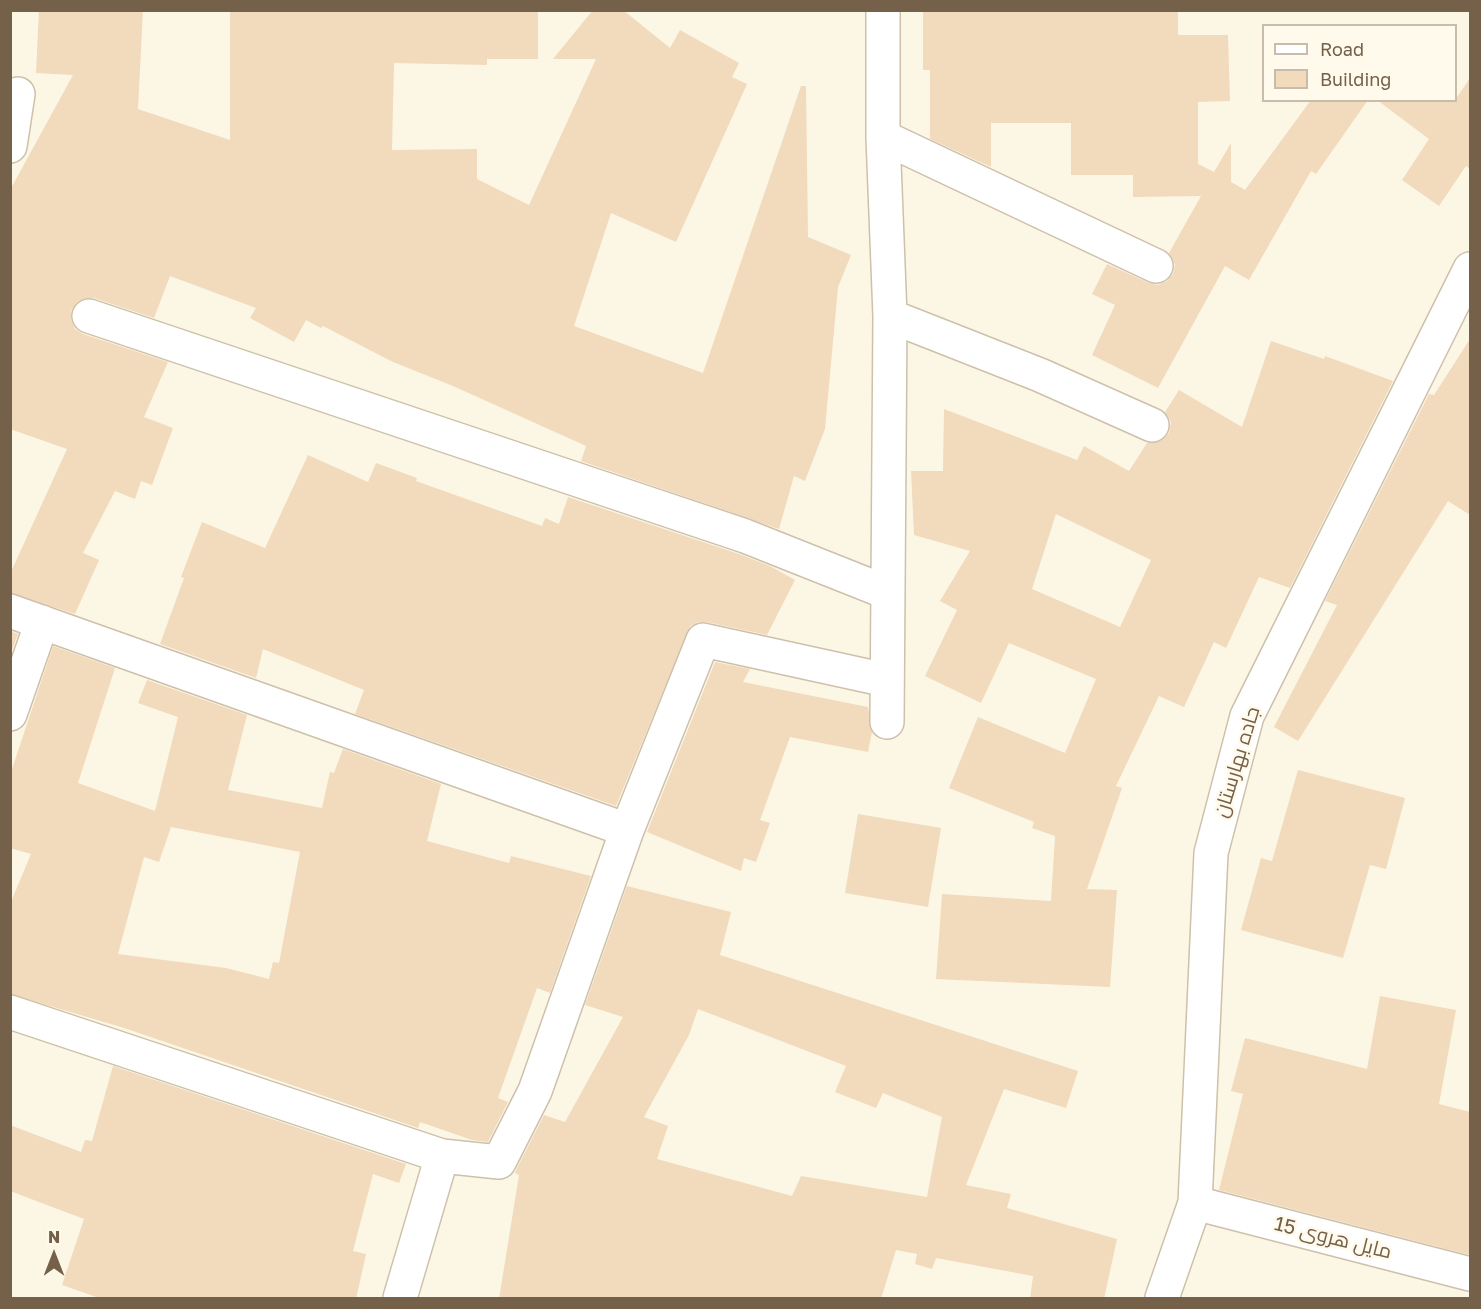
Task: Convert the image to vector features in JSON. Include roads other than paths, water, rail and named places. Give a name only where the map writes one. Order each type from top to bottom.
[{"type":"street","points":[[883,10],[883,137],[890,316],[886,592],[887,722]]},
{"type":"street","points":[[10,146],[18,94]]},
{"type":"street","points":[[883,137],[1156,266]]},
{"type":"street","name":"جاده بهارستان","points":[[1162,1299],[1195,1203],[1211,853],[1247,716],[1470,269]]},
{"type":"street","points":[[89,316],[745,536],[886,592]]},
{"type":"street","points":[[890,316],[1040,375],[1152,425]]},
{"type":"street","points":[[10,611],[627,830]]},
{"type":"street","points":[[10,714],[42,622]]},
{"type":"street","points":[[10,1012],[442,1156],[499,1162],[535,1091],[627,830],[703,640],[886,680]]},
{"type":"street","points":[[400,1299],[442,1156]]},
{"type":"street","name":"مایل هروی 15","points":[[1195,1203],[1470,1274]]}]
